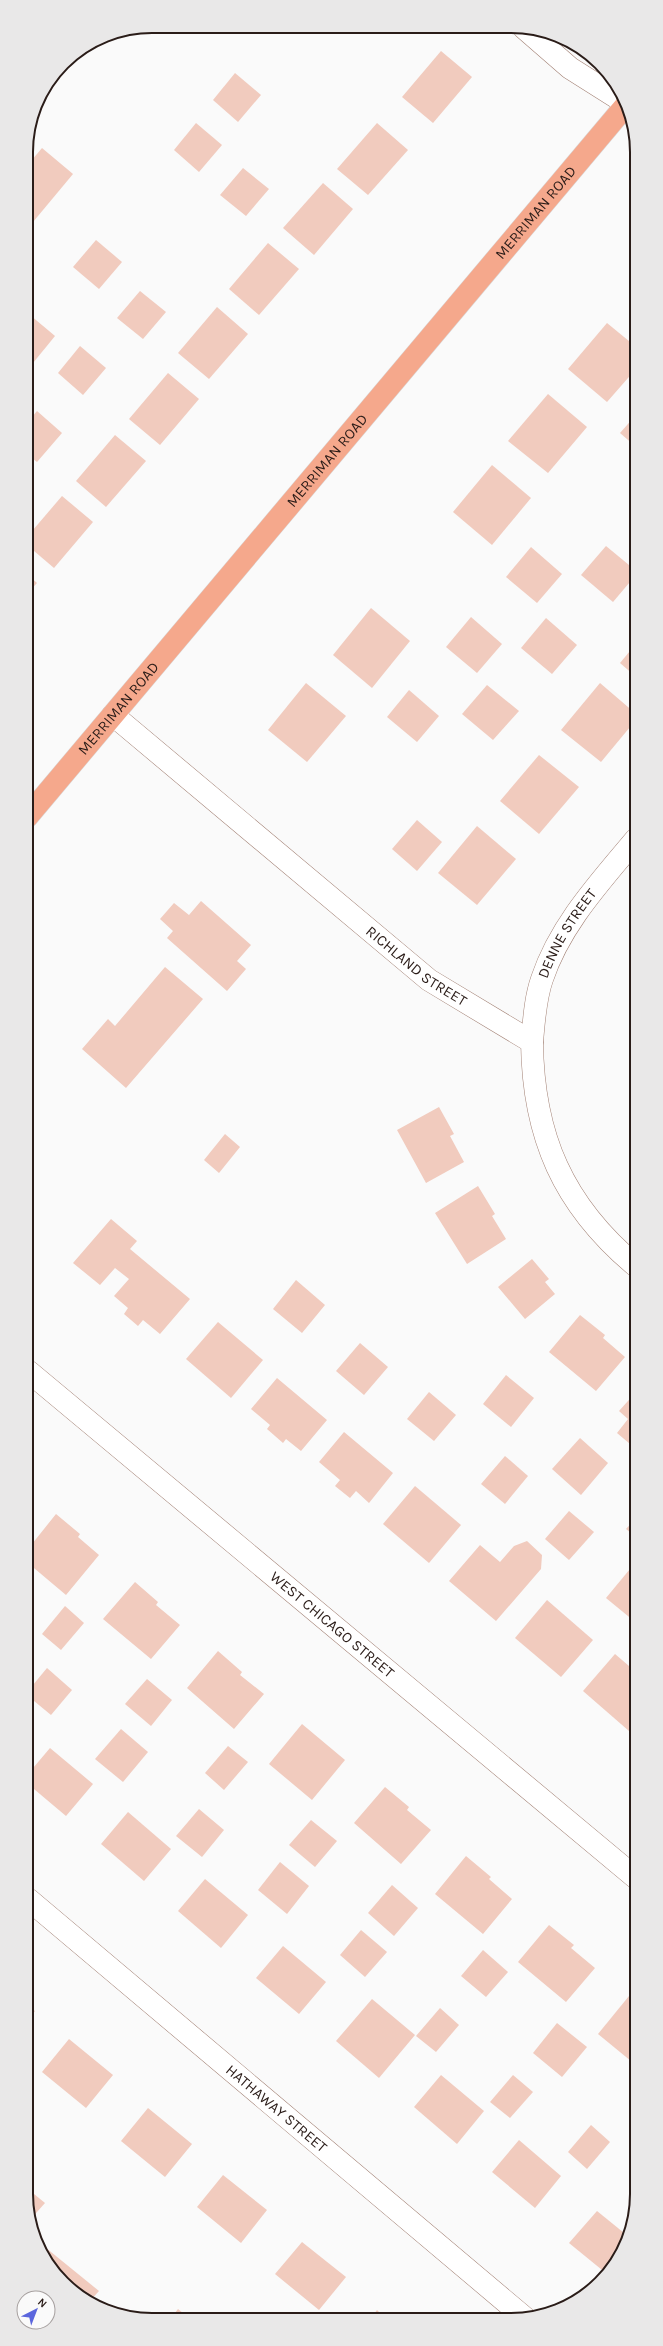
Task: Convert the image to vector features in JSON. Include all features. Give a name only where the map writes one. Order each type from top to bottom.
[{"type":"main road","name":"MERRIMAN ROAD","points":[[33,810],[622,110]]},
{"type":"street","points":[[532,35],[570,68],[616,97]]},
{"type":"street","name":"RICHLAND STREET","points":[[113,715],[429,980],[532,1042]]},
{"type":"street","name":"DENNE STREET","points":[[532,1042],[535,1009],[542,978],[560,940],[581,905],[630,846]]},
{"type":"street","points":[[532,1042],[536,1102],[550,1152],[579,1206],[612,1246],[630,1261]]},
{"type":"street","name":"WEST CHICAGO STREET","points":[[33,1375],[630,1873]]},
{"type":"street","name":"HATHAWAY STREET","points":[[33,1904],[519,2313]]},
{"type":"building","points":[[441,51],[472,77],[433,123],[402,97]]},
{"type":"building","points":[[235,73],[261,95],[238,122],[213,100]]},
{"type":"building","points":[[196,123],[222,145],[199,172],[174,150]]},
{"type":"building","points":[[377,123],[408,150],[368,195],[337,169]]},
{"type":"building","points":[[42,148],[73,174],[33,222],[33,159]]},
{"type":"building","points":[[243,168],[269,189],[246,216],[220,195]]},
{"type":"building","points":[[323,183],[353,209],[314,255],[283,228]]},
{"type":"building","points":[[96,240],[122,262],[99,289],[73,267]]},
{"type":"building","points":[[268,243],[299,269],[259,315],[229,289]]},
{"type":"building","points":[[140,291],[166,312],[143,339],[117,318]]},
{"type":"building","points":[[217,307],[248,334],[209,379],[178,353]]},
{"type":"building","points":[[33,318],[55,336],[33,363]]},
{"type":"building","points":[[607,323],[630,342],[630,376],[607,402],[568,369]]},
{"type":"building","points":[[80,346],[106,368],[83,395],[58,373]]},
{"type":"building","points":[[168,373],[199,399],[160,445],[129,419]]},
{"type":"building","points":[[548,394],[587,427],[548,473],[508,441]]},
{"type":"building","points":[[37,411],[62,433],[37,462],[33,459],[33,416]]},
{"type":"building","points":[[630,422],[630,442],[620,433]]},
{"type":"building","points":[[115,435],[146,461],[106,507],[76,481]]},
{"type":"building","points":[[492,465],[531,498],[492,545],[453,512]]},
{"type":"building","points":[[62,496],[93,522],[54,568],[33,550],[33,530]]},
{"type":"building","points":[[606,546],[630,566],[630,582],[613,602],[581,575]]},
{"type":"building","points":[[531,547],[562,574],[537,603],[506,577]]},
{"type":"building","points":[[33,579],[37,583],[33,587]]},
{"type":"building","points":[[371,608],[410,641],[372,688],[333,655]]},
{"type":"building","points":[[471,617],[502,644],[477,673],[446,647]]},
{"type":"building","points":[[546,618],[577,645],[552,674],[521,648]]},
{"type":"building","points":[[630,651],[630,672],[620,663]]},
{"type":"building","points":[[306,683],[346,716],[307,762],[268,730]]},
{"type":"building","points":[[600,683],[630,709],[630,727],[601,762],[561,730]]},
{"type":"building","points":[[487,685],[519,711],[493,740],[462,714]]},
{"type":"building","points":[[409,690],[439,716],[417,742],[387,717]]},
{"type":"building","points":[[539,755],[579,787],[539,834],[500,801]]},
{"type":"building","points":[[417,820],[442,842],[417,871],[392,849]]},
{"type":"building","points":[[477,826],[516,859],[477,905],[438,873]]},
{"type":"building","points":[[201,901],[251,945],[237,961],[246,969],[227,991],[167,938],[173,931],[160,919],[174,903],[189,915]]},
{"type":"building","points":[[165,967],[203,999],[126,1088],[82,1049],[108,1019],[115,1026]]},
{"type":"building","points":[[439,1107],[454,1134],[450,1136],[464,1162],[426,1183],[397,1130]]},
{"type":"building","points":[[225,1134],[240,1147],[219,1173],[204,1160]]},
{"type":"building","points":[[478,1186],[495,1214],[492,1216],[506,1239],[467,1264],[435,1213]]},
{"type":"building","points":[[111,1219],[137,1241],[130,1249],[190,1299],[160,1334],[143,1320],[138,1326],[124,1314],[128,1308],[114,1296],[129,1279],[115,1268],[100,1285],[73,1263]]},
{"type":"building","points":[[532,1259],[549,1279],[545,1282],[555,1294],[525,1319],[498,1287]]},
{"type":"building","points":[[296,1280],[325,1305],[302,1333],[273,1309]]},
{"type":"building","points":[[580,1315],[605,1335],[603,1338],[625,1357],[596,1391],[549,1352]]},
{"type":"building","points":[[218,1322],[263,1360],[231,1398],[186,1359]]},
{"type":"building","points":[[360,1343],[388,1367],[364,1395],[336,1371]]},
{"type":"building","points":[[506,1375],[534,1398],[511,1427],[483,1404]]},
{"type":"building","points":[[277,1378],[327,1420],[301,1451],[286,1439],[283,1443],[267,1429],[270,1425],[251,1409]]},
{"type":"building","points":[[429,1392],[456,1415],[434,1441],[407,1419]]},
{"type":"building","points":[[630,1399],[630,1444],[617,1433],[628,1419],[619,1411]]},
{"type":"building","points":[[344,1432],[393,1473],[369,1503],[356,1491],[350,1498],[335,1486],[340,1480],[319,1462]]},
{"type":"building","points":[[580,1438],[608,1463],[581,1495],[552,1469]]},
{"type":"building","points":[[505,1456],[528,1476],[505,1504],[481,1484]]},
{"type":"building","points":[[415,1486],[461,1525],[429,1563],[383,1524]]},
{"type":"building","points":[[569,1511],[594,1532],[569,1560],[545,1539]]},
{"type":"building","points":[[56,1514],[80,1534],[78,1537],[99,1555],[66,1595],[33,1567],[33,1543]]},
{"type":"building","points":[[630,1525],[630,1532],[626,1529]]},
{"type":"building","points":[[527,1541],[542,1555],[541,1569],[496,1621],[449,1581],[480,1545],[500,1562],[514,1546]]},
{"type":"building","points":[[630,1569],[630,1618],[606,1598]]},
{"type":"building","points":[[135,1582],[158,1602],[156,1605],[180,1625],[151,1659],[103,1619]]},
{"type":"building","points":[[547,1600],[593,1640],[561,1677],[515,1638]]},
{"type":"building","points":[[65,1606],[84,1623],[61,1650],[42,1634]]},
{"type":"building","points":[[218,1651],[242,1672],[240,1675],[264,1694],[234,1729],[187,1688]]},
{"type":"building","points":[[615,1654],[630,1667],[630,1730],[629,1731],[583,1691]]},
{"type":"building","points":[[47,1668],[72,1690],[51,1715],[33,1700],[33,1685]]},
{"type":"building","points":[[147,1679],[172,1700],[151,1726],[125,1704]]},
{"type":"building","points":[[302,1724],[345,1760],[312,1800],[269,1764]]},
{"type":"building","points":[[121,1729],[148,1752],[123,1782],[95,1759]]},
{"type":"building","points":[[228,1746],[248,1762],[224,1790],[205,1773]]},
{"type":"building","points":[[50,1748],[93,1784],[66,1816],[33,1788],[33,1768]]},
{"type":"building","points":[[385,1787],[409,1807],[407,1810],[431,1830],[401,1864],[354,1823]]},
{"type":"building","points":[[199,1809],[224,1830],[202,1857],[176,1836]]},
{"type":"building","points":[[128,1812],[171,1849],[144,1881],[101,1844]]},
{"type":"building","points":[[311,1820],[337,1841],[315,1867],[289,1845]]},
{"type":"building","points":[[466,1856],[491,1877],[489,1879],[512,1899],[483,1934],[435,1894]]},
{"type":"building","points":[[280,1862],[309,1886],[287,1914],[258,1890]]},
{"type":"building","points":[[205,1879],[248,1915],[221,1948],[178,1911]]},
{"type":"building","points":[[392,1885],[418,1908],[394,1936],[368,1913]]},
{"type":"building","points":[[549,1925],[574,1945],[571,1948],[595,1968],[566,2002],[518,1962]]},
{"type":"building","points":[[361,1930],[387,1952],[365,1977],[340,1955]]},
{"type":"building","points":[[283,1946],[326,1982],[299,2014],[256,1978]]},
{"type":"building","points":[[483,1950],[508,1972],[486,1997],[461,1976]]},
{"type":"building","points":[[629,1996],[630,1997],[630,2060],[598,2034]]},
{"type":"building","points":[[372,1999],[415,2035],[379,2078],[336,2041]]},
{"type":"building","points":[[440,2008],[459,2025],[436,2052],[416,2036]]},
{"type":"building","points":[[557,2023],[587,2047],[562,2077],[533,2053]]},
{"type":"building","points":[[69,2039],[113,2075],[86,2108],[42,2072]]},
{"type":"building","points":[[441,2075],[484,2111],[457,2144],[414,2107]]},
{"type":"building","points":[[513,2075],[533,2092],[510,2118],[490,2102]]},
{"type":"building","points":[[148,2108],[192,2144],[165,2177],[121,2141]]},
{"type":"building","points":[[591,2125],[610,2142],[587,2169],[568,2152]]},
{"type":"building","points":[[519,2140],[561,2176],[535,2208],[492,2172]]},
{"type":"building","points":[[223,2175],[267,2210],[241,2243],[197,2207]]},
{"type":"building","points":[[33,2193],[45,2203],[35,2215]]},
{"type":"building","points":[[597,2211],[623,2232],[610,2260],[602,2270],[569,2243]]},
{"type":"building","points":[[302,2242],[346,2277],[319,2310],[275,2274]]},
{"type":"building","points":[[46,2248],[99,2291],[93,2297],[80,2288],[68,2278],[53,2260]]},
{"type":"building","points":[[178,2309],[183,2313],[175,2313]]}]
